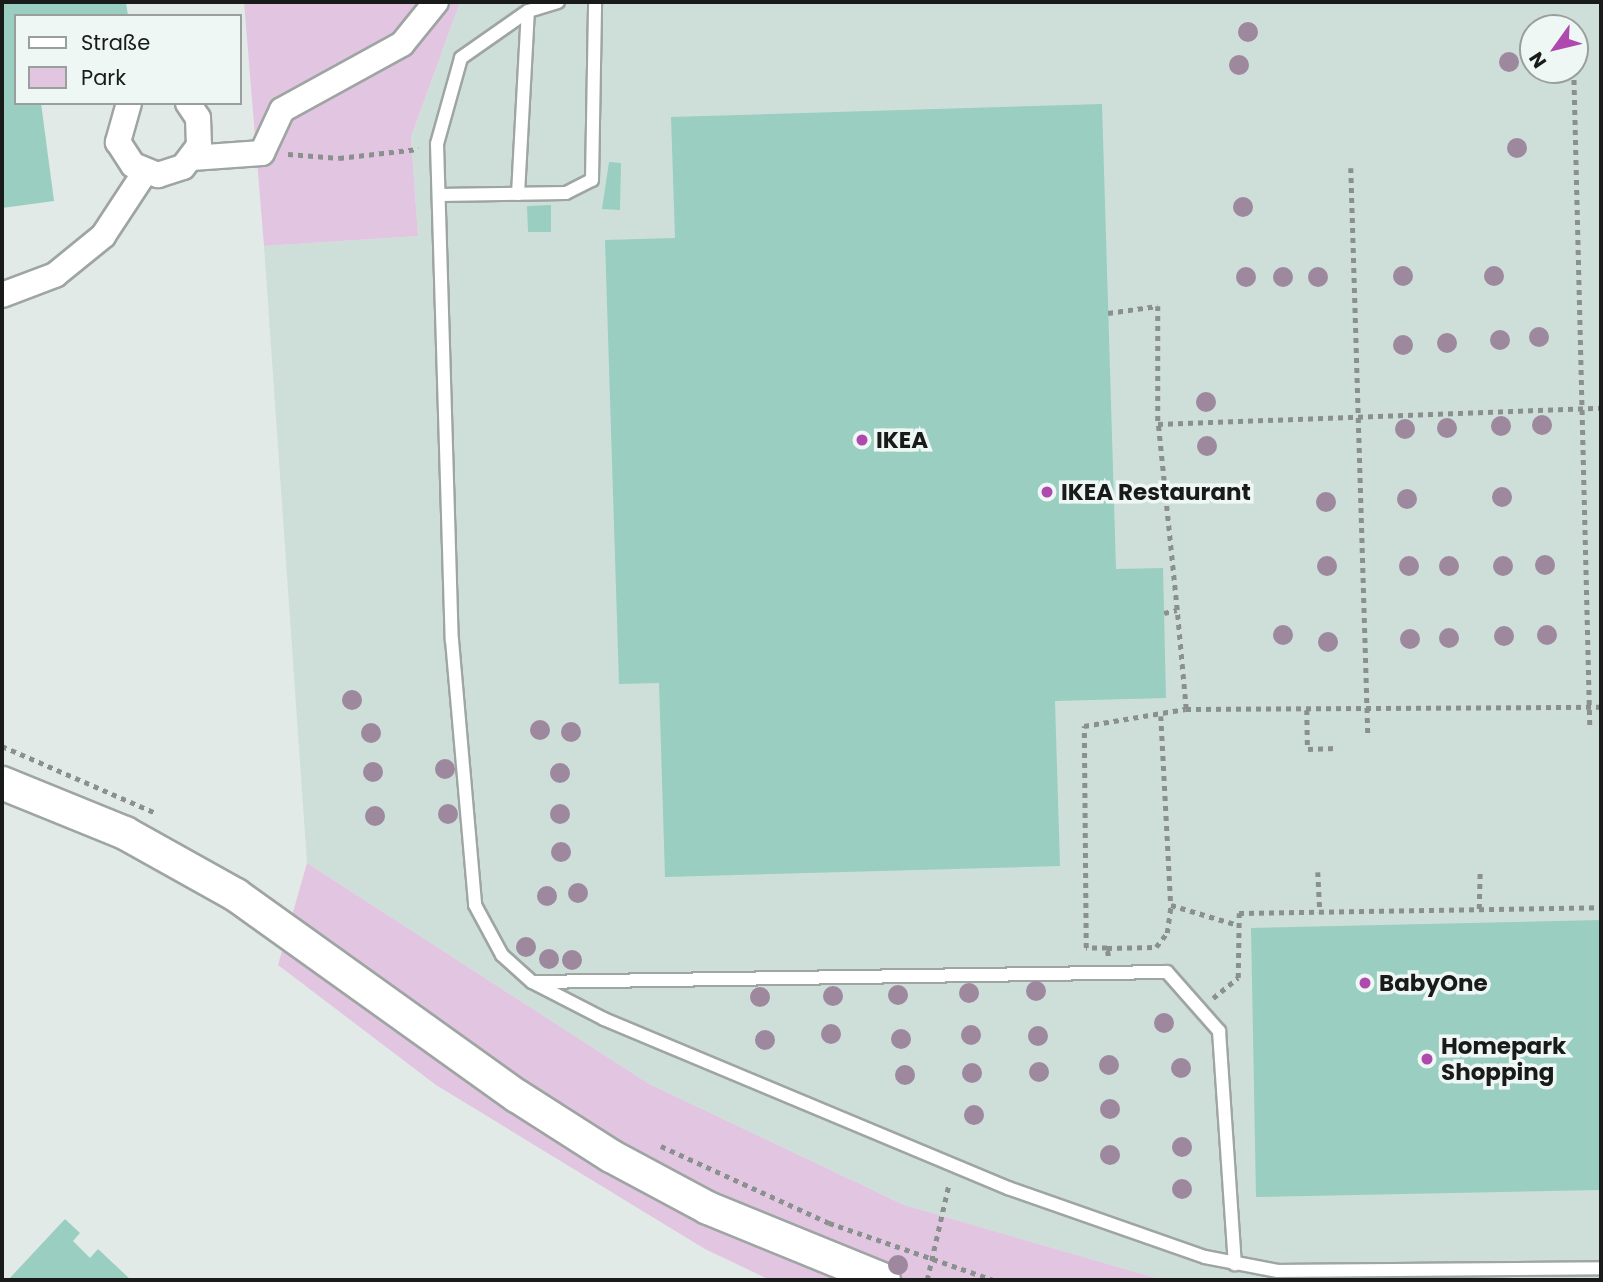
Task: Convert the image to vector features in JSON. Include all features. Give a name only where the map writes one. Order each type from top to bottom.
[{"type":"street","points":[[129,105],[118,142],[145,172],[171,173],[192,158],[262,153],[282,110],[402,44],[436,2]]},
{"type":"street","points":[[189,105],[201,132],[192,158]]},
{"type":"street","points":[[2,295],[55,275],[103,236],[145,172]]},
{"type":"street","points":[[2,783],[125,833],[236,895],[517,1097],[611,1156],[708,1208],[884,1280]]},
{"type":"lane","points":[[558,2],[528,11],[461,58],[437,144],[452,640],[475,905],[502,955],[532,982],[950,1164],[1235,1264],[1278,1271],[1601,1268]]},
{"type":"lane","points":[[439,195],[566,193],[592,180],[596,2]]},
{"type":"lane","points":[[518,194],[528,11]]},
{"type":"lane","points":[[532,982],[1167,972],[1202,1006],[1219,1031],[1224,1057],[1235,1264]]},
{"type":"path","points":[[1574,84],[1590,726]]},
{"type":"path","points":[[262,153],[340,158],[437,144]]},
{"type":"path","points":[[1351,168],[1368,733]]},
{"type":"path","points":[[1108,313],[1158,306],[1158,424],[1186,709]]},
{"type":"path","points":[[1158,424],[1601,408]]},
{"type":"path","points":[[1164,613],[1177,610]]},
{"type":"path","points":[[1161,716],[1171,905],[1167,933],[1156,947],[1086,948],[1084,726],[1161,716],[1186,709],[1601,707]]},
{"type":"path","points":[[1307,710],[1308,749],[1336,748]]},
{"type":"path","points":[[2,746],[162,817]]},
{"type":"path","points":[[1479,909],[1480,869]]},
{"type":"path","points":[[1318,872],[1320,912]]},
{"type":"path","points":[[1171,905],[1238,925]]},
{"type":"path","points":[[1202,1006],[1238,978],[1239,913],[1601,906]]},
{"type":"path","points":[[1107,948],[1108,972]]},
{"type":"path","points":[[651,1141],[935,1263],[993,1280]]},
{"type":"path","points":[[927,1280],[935,1263],[950,1164]]},
{"type":"shaded area","points":[[460,2],[1601,2],[1601,1280],[1163,1280],[904,1205],[649,1084],[307,863],[264,246],[418,236],[411,137]]},
{"type":"green space","points":[[244,2],[460,2],[411,137],[418,236],[264,246]]},
{"type":"green space","points":[[307,863],[649,1084],[904,1205],[1163,1280],[770,1280],[705,1249],[436,1085],[278,965]]},
{"type":"building","points":[[2,2],[126,2],[128,14],[14,14],[14,105],[41,105],[54,201],[2,208]]},
{"type":"building","name":"IKEA","points":[[1102,104],[1116,569],[1163,568],[1166,698],[1055,701],[1060,866],[665,877],[659,683],[619,684],[605,240],[675,238],[671,117]]},
{"type":"building","points":[[609,162],[621,163],[620,210],[602,209]]},
{"type":"building","points":[[551,205],[551,232],[528,232],[527,206]]},
{"type":"building","name":"Homepark Shopping","points":[[1601,920],[1601,1190],[1256,1197],[1251,928]]},
{"type":"building","points":[[65,1219],[80,1233],[73,1241],[90,1258],[98,1249],[131,1280],[8,1280]]},
{"type":"place","name":"IKEA","points":[[862,440]]},
{"type":"place","name":"IKEA Restaurant","points":[[1047,492]]},
{"type":"place","name":"BabyOne","points":[[1365,983]]},
{"type":"place","name":"Homepark Shopping","points":[[1427,1059]]}]
